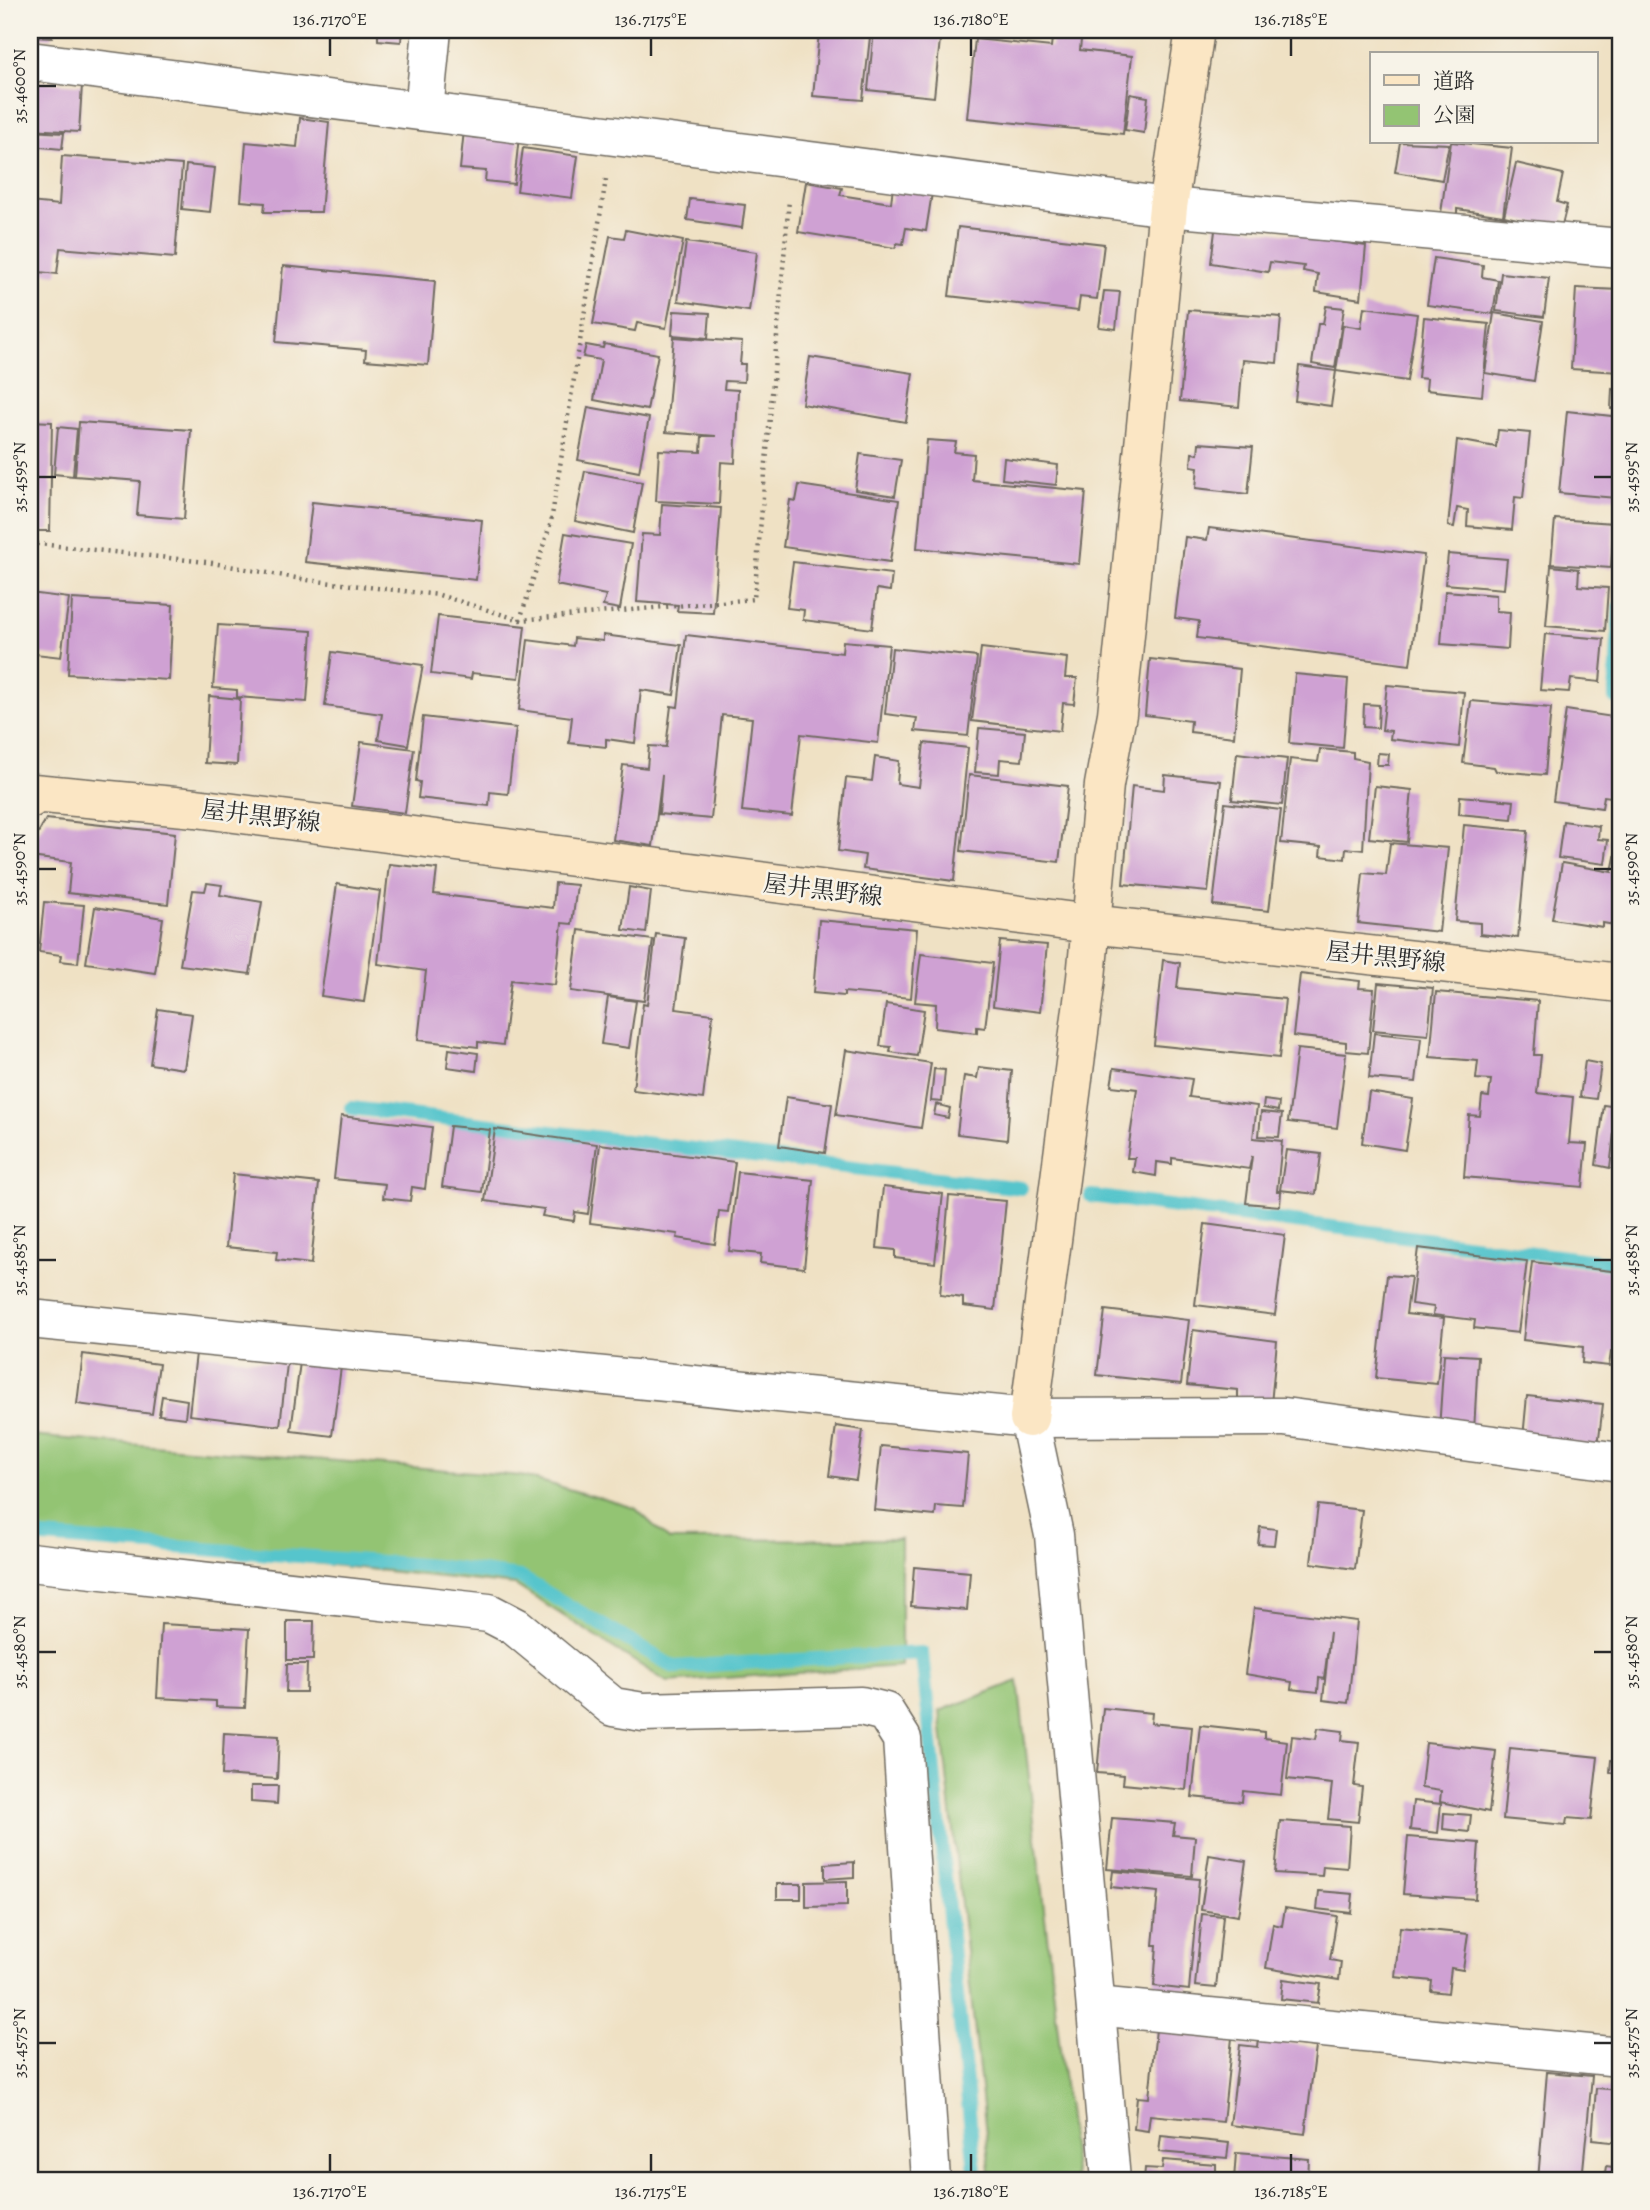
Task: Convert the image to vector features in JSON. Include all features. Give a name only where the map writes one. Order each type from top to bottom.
[{"type":"main road","points":[[1029,1418],[1086,978],[1104,785],[1117,714],[1168,207],[1195,30]]},
{"type":"main road","name":"屋井黒野線","points":[[31,795],[196,808],[1090,924],[1620,983]]},
{"type":"street","points":[[424,111],[432,30]]},
{"type":"street","points":[[30,61],[1168,207],[1620,248]]},
{"type":"street","points":[[30,1319],[1029,1418],[1284,1417],[1620,1462]]},
{"type":"street","points":[[1029,1418],[1054,1535],[1111,2180]]},
{"type":"street","points":[[30,1562],[489,1613],[516,1627],[613,1707],[643,1712],[861,1706],[885,1712],[902,1739],[932,2180]]},
{"type":"street","points":[[1096,2006],[1620,2057]]},
{"type":"path","points":[[520,620],[551,522],[614,134]]},
{"type":"path","points":[[30,544],[207,562],[307,580],[439,595],[520,620],[754,599],[793,158]]},
{"type":"green space","points":[[30,1436],[522,1476],[635,1508],[669,1540],[901,1539],[901,1666],[667,1682],[515,1585],[30,1532]]},
{"type":"green space","points":[[1018,1681],[1075,2180],[991,2180],[940,1711]]},
{"type":"building","points":[[30,30],[53,30],[52,38],[30,37]]},
{"type":"building","points":[[358,30],[402,30],[401,42],[378,40],[378,33]]},
{"type":"building","points":[[874,30],[941,30],[934,97],[868,90]]},
{"type":"building","points":[[1053,30],[1082,30],[1080,50],[1132,56],[1123,134],[967,118],[975,39],[1051,47]]},
{"type":"building","points":[[1096,30],[1136,30],[1134,37]]},
{"type":"building","points":[[819,32],[870,37],[863,100],[813,96]]},
{"type":"building","points":[[34,82],[82,85],[79,132],[30,129]]},
{"type":"building","points":[[1130,94],[1148,97],[1144,133],[1125,130]]},
{"type":"building","points":[[300,118],[329,122],[321,212],[264,212],[265,203],[241,201],[246,142],[297,147]]},
{"type":"building","points":[[464,130],[519,136],[514,184],[485,181],[486,171],[460,169]]},
{"type":"building","points":[[30,131],[64,133],[62,149],[30,146]]},
{"type":"building","points":[[1400,144],[1449,144],[1442,180],[1395,172]]},
{"type":"building","points":[[1451,144],[1512,148],[1503,216],[1457,209],[1457,216],[1441,213]]},
{"type":"building","points":[[523,148],[578,156],[572,198],[517,191]]},
{"type":"building","points":[[62,156],[182,165],[175,258],[60,248],[57,274],[30,271],[30,202],[59,205]]},
{"type":"building","points":[[1516,163],[1563,174],[1557,202],[1567,205],[1561,229],[1504,216]]},
{"type":"building","points":[[186,165],[215,168],[210,212],[182,209]]},
{"type":"building","points":[[806,182],[842,188],[840,195],[891,203],[893,187],[932,193],[926,231],[906,228],[903,244],[897,243],[895,248],[798,232]]},
{"type":"building","points":[[690,199],[745,205],[742,228],[687,220]]},
{"type":"building","points":[[1216,223],[1366,246],[1361,299],[1316,292],[1318,274],[1303,271],[1304,266],[1270,262],[1268,272],[1211,263]]},
{"type":"building","points":[[958,227],[1104,244],[1097,299],[1080,297],[1078,311],[949,296]]},
{"type":"building","points":[[626,230],[683,241],[666,328],[637,323],[635,331],[593,324],[610,236],[624,238]]},
{"type":"building","points":[[686,242],[757,252],[749,311],[678,301]]},
{"type":"building","points":[[1434,258],[1483,265],[1482,277],[1498,280],[1493,314],[1427,305]]},
{"type":"building","points":[[283,266],[435,281],[428,365],[365,360],[366,350],[276,342]]},
{"type":"building","points":[[1501,273],[1549,278],[1544,317],[1496,311]]},
{"type":"building","points":[[1576,288],[1620,290],[1620,372],[1571,369]]},
{"type":"building","points":[[1104,291],[1120,292],[1116,329],[1099,327]]},
{"type":"building","points":[[1326,306],[1344,308],[1335,368],[1312,364],[1318,324],[1323,324]]},
{"type":"building","points":[[1364,307],[1417,314],[1407,381],[1336,371],[1343,325],[1361,328]]},
{"type":"building","points":[[1188,310],[1281,317],[1277,363],[1243,360],[1239,407],[1180,401]]},
{"type":"building","points":[[674,311],[710,313],[708,338],[672,335]]},
{"type":"building","points":[[1494,313],[1543,321],[1534,381],[1485,373]]},
{"type":"building","points":[[1424,317],[1489,324],[1482,396],[1426,390],[1427,379],[1418,378]]},
{"type":"building","points":[[30,319],[34,319],[36,411],[30,411]]},
{"type":"building","points":[[674,337],[742,342],[740,364],[745,364],[744,382],[725,381],[724,389],[738,390],[735,463],[721,462],[719,504],[656,501],[659,450],[701,452],[702,436],[716,436],[666,432]]},
{"type":"building","points":[[604,344],[658,354],[647,410],[594,400],[601,360],[583,357],[586,345],[603,348]]},
{"type":"building","points":[[810,357],[913,373],[906,422],[802,404]]},
{"type":"building","points":[[1299,366],[1336,371],[1331,406],[1295,401]]},
{"type":"building","points":[[1612,389],[1620,390],[1620,409],[1611,409]]},
{"type":"building","points":[[588,407],[649,418],[639,472],[578,460]]},
{"type":"building","points":[[1567,411],[1620,417],[1616,498],[1559,493]]},
{"type":"building","points":[[30,421],[52,422],[50,531],[30,531]]},
{"type":"building","points":[[79,422],[191,430],[184,519],[137,515],[140,481],[75,476]]},
{"type":"building","points":[[58,427],[77,429],[73,476],[54,474]]},
{"type":"building","points":[[1498,430],[1530,433],[1523,498],[1515,497],[1512,530],[1467,526],[1468,510],[1457,508],[1454,527],[1448,526],[1457,440],[1496,447]]},
{"type":"building","points":[[927,440],[956,442],[954,452],[974,454],[972,480],[1086,491],[1079,564],[917,548]]},
{"type":"building","points":[[1199,443],[1253,447],[1248,494],[1196,488],[1198,467],[1191,466],[1192,453],[1198,454]]},
{"type":"building","points":[[860,454],[901,460],[895,496],[855,490]]},
{"type":"building","points":[[1004,458],[1058,465],[1056,485],[1002,479]]},
{"type":"building","points":[[585,471],[642,482],[633,533],[575,521]]},
{"type":"building","points":[[799,485],[899,500],[890,562],[783,547],[790,500],[796,501]]},
{"type":"building","points":[[312,502],[482,520],[476,580],[305,562]]},
{"type":"building","points":[[662,504],[721,508],[713,613],[677,611],[678,605],[637,602],[642,534],[660,535]]},
{"type":"building","points":[[1555,519],[1614,523],[1611,568],[1551,564]]},
{"type":"building","points":[[1209,528],[1424,555],[1410,665],[1197,638],[1199,621],[1175,618],[1185,537],[1207,540]]},
{"type":"building","points":[[565,533],[631,544],[620,609],[603,606],[606,595],[556,585]]},
{"type":"building","points":[[1448,554],[1507,559],[1504,589],[1445,584]]},
{"type":"building","points":[[793,562],[892,574],[890,591],[877,589],[872,629],[803,620],[804,610],[787,608]]},
{"type":"building","points":[[1551,566],[1579,569],[1578,586],[1608,588],[1605,631],[1546,626]]},
{"type":"building","points":[[1445,591],[1496,595],[1496,611],[1510,612],[1508,649],[1441,644]]},
{"type":"building","points":[[30,593],[69,598],[61,657],[36,654],[35,660],[30,660]]},
{"type":"building","points":[[72,599],[173,605],[169,680],[68,674]]},
{"type":"building","points":[[438,616],[525,626],[519,678],[472,673],[471,679],[431,674]]},
{"type":"building","points":[[218,625],[312,631],[307,702],[237,697],[237,690],[213,688]]},
{"type":"building","points":[[1545,634],[1604,639],[1600,682],[1571,679],[1569,692],[1540,690]]},
{"type":"building","points":[[603,635],[681,645],[674,695],[641,690],[635,743],[606,739],[606,747],[569,743],[572,717],[519,710],[528,640],[573,646],[574,638],[603,641]]},
{"type":"building","points":[[686,635],[842,653],[843,641],[889,645],[878,743],[801,734],[792,816],[742,811],[752,718],[722,715],[711,819],[659,814],[662,775],[653,846],[613,840],[623,765],[647,768],[649,746],[666,747],[671,706],[678,707]]},
{"type":"building","points":[[892,648],[977,657],[968,736],[915,731],[917,718],[885,714]]},
{"type":"building","points":[[981,648],[1067,658],[1065,678],[1077,678],[1074,704],[1063,703],[1060,731],[972,721]]},
{"type":"building","points":[[332,652],[423,665],[408,745],[378,740],[382,714],[325,706]]},
{"type":"building","points":[[1150,659],[1240,669],[1234,737],[1190,732],[1191,721],[1145,715]]},
{"type":"building","points":[[1295,674],[1348,679],[1343,748],[1289,743]]},
{"type":"building","points":[[1387,685],[1464,692],[1459,747],[1390,739],[1391,731],[1382,730]]},
{"type":"building","points":[[209,696],[240,699],[237,765],[205,763]]},
{"type":"building","points":[[1471,701],[1551,708],[1545,775],[1496,771],[1494,767],[1463,763]]},
{"type":"building","points":[[1364,704],[1379,705],[1378,728],[1363,727]]},
{"type":"building","points":[[1566,710],[1620,718],[1620,798],[1604,796],[1602,808],[1553,801]]},
{"type":"building","points":[[423,717],[516,728],[508,794],[490,792],[489,806],[418,798],[420,782],[416,781]]},
{"type":"building","points":[[979,728],[1025,732],[1022,761],[1000,759],[999,774],[975,772]]},
{"type":"building","points":[[361,742],[414,749],[405,813],[352,806]]},
{"type":"building","points":[[924,743],[968,748],[954,881],[863,869],[865,855],[838,851],[846,778],[872,781],[875,757],[899,761],[897,784],[919,787]]},
{"type":"building","points":[[1320,749],[1353,752],[1353,758],[1368,761],[1363,850],[1346,848],[1345,859],[1320,856],[1321,847],[1281,843],[1290,759],[1318,762]]},
{"type":"building","points":[[1237,753],[1287,759],[1282,805],[1232,800]]},
{"type":"building","points":[[1378,753],[1389,754],[1388,765],[1377,765]]},
{"type":"building","points":[[969,775],[1068,786],[1059,862],[961,851]]},
{"type":"building","points":[[1165,775],[1221,781],[1208,892],[1123,884],[1132,786],[1164,790]]},
{"type":"building","points":[[1375,786],[1412,790],[1407,842],[1369,838]]},
{"type":"building","points":[[1460,796],[1514,801],[1512,819],[1459,814]]},
{"type":"building","points":[[1225,803],[1281,810],[1269,911],[1213,905]]},
{"type":"building","points":[[46,819],[175,833],[168,904],[68,893],[71,862],[30,857],[30,847]]},
{"type":"building","points":[[1563,821],[1599,826],[1598,839],[1608,840],[1605,864],[1558,858]]},
{"type":"building","points":[[1464,825],[1528,831],[1518,938],[1480,934],[1480,923],[1455,921]]},
{"type":"building","points":[[1390,843],[1448,848],[1439,932],[1358,923],[1363,873],[1386,875]]},
{"type":"building","points":[[1616,852],[1620,853],[1620,926],[1603,923],[1603,927],[1552,919],[1562,863],[1612,872]]},
{"type":"building","points":[[389,864],[437,869],[434,894],[553,908],[555,883],[577,885],[572,924],[562,923],[555,985],[511,980],[503,1045],[478,1042],[478,1047],[418,1040],[426,971],[378,964]]},
{"type":"building","points":[[207,883],[222,885],[220,895],[262,902],[250,974],[180,965],[193,890],[205,891]]},
{"type":"building","points":[[337,884],[380,891],[364,1002],[321,996]]},
{"type":"building","points":[[629,887],[651,891],[646,933],[623,930]]},
{"type":"building","points":[[44,902],[84,905],[78,963],[60,961],[61,955],[39,952]]},
{"type":"building","points":[[95,907],[163,918],[155,973],[86,963]]},
{"type":"building","points":[[819,920],[917,929],[911,998],[844,992],[844,996],[813,993]]},
{"type":"building","points":[[579,930],[653,940],[644,1001],[571,991]]},
{"type":"building","points":[[656,934],[685,938],[676,1009],[713,1014],[703,1099],[633,1090],[643,1004],[647,1005]]},
{"type":"building","points":[[1000,941],[1047,945],[1040,1012],[993,1006]]},
{"type":"building","points":[[921,954],[993,963],[985,1028],[977,1027],[977,1033],[935,1028],[936,1004],[915,1002]]},
{"type":"building","points":[[1163,960],[1180,963],[1177,988],[1285,999],[1279,1058],[1154,1045]]},
{"type":"building","points":[[1300,974],[1360,981],[1359,988],[1374,989],[1368,1053],[1346,1051],[1346,1042],[1293,1036]]},
{"type":"building","points":[[1378,983],[1433,988],[1428,1035],[1373,1030]]},
{"type":"building","points":[[1436,992],[1538,1001],[1534,1055],[1541,1055],[1537,1093],[1573,1097],[1569,1143],[1587,1144],[1583,1187],[1464,1177],[1469,1115],[1480,1116],[1482,1096],[1489,1097],[1491,1080],[1476,1079],[1478,1061],[1430,1057]]},
{"type":"building","points":[[608,997],[636,1001],[629,1048],[601,1044]]},
{"type":"building","points":[[886,1004],[924,1010],[917,1056],[890,1052],[891,1047],[880,1046]]},
{"type":"building","points":[[158,1009],[192,1014],[184,1069],[150,1064]]},
{"type":"building","points":[[1374,1033],[1421,1038],[1416,1082],[1369,1078]]},
{"type":"building","points":[[449,1049],[478,1053],[476,1071],[447,1067]]},
{"type":"building","points":[[1297,1049],[1346,1054],[1337,1128],[1288,1122]]},
{"type":"building","points":[[846,1050],[931,1063],[921,1128],[836,1115]]},
{"type":"building","points":[[1585,1061],[1601,1064],[1596,1099],[1580,1097]]},
{"type":"building","points":[[979,1067],[1012,1071],[1007,1140],[957,1134],[964,1076],[977,1078]]},
{"type":"building","points":[[1114,1068],[1192,1079],[1189,1097],[1257,1106],[1253,1138],[1282,1141],[1277,1191],[1281,1191],[1280,1206],[1246,1203],[1252,1156],[1249,1169],[1172,1158],[1172,1164],[1157,1162],[1156,1176],[1133,1172],[1135,1158],[1127,1158],[1137,1089],[1111,1086]]},
{"type":"building","points":[[934,1069],[945,1070],[942,1102],[931,1101]]},
{"type":"building","points":[[1369,1092],[1413,1099],[1405,1150],[1362,1143]]},
{"type":"building","points":[[786,1097],[832,1104],[825,1153],[779,1146]]},
{"type":"building","points":[[1264,1100],[1279,1102],[1278,1111],[1263,1108]]},
{"type":"building","points":[[936,1104],[950,1108],[948,1118],[934,1115]]},
{"type":"building","points":[[1604,1105],[1617,1107],[1610,1168],[1596,1165]]},
{"type":"building","points":[[1261,1112],[1282,1114],[1279,1137],[1259,1136]]},
{"type":"building","points":[[341,1116],[432,1127],[425,1189],[412,1187],[410,1201],[383,1198],[385,1184],[334,1179]]},
{"type":"building","points":[[450,1126],[490,1130],[482,1192],[442,1187]]},
{"type":"building","points":[[495,1129],[597,1144],[588,1214],[575,1212],[574,1221],[542,1216],[544,1209],[485,1201]]},
{"type":"building","points":[[600,1144],[735,1162],[728,1212],[719,1211],[715,1244],[677,1238],[678,1234],[590,1223]]},
{"type":"building","points":[[1286,1150],[1321,1154],[1316,1194],[1280,1190]]},
{"type":"building","points":[[738,1172],[813,1180],[804,1268],[760,1263],[761,1254],[729,1251]]},
{"type":"building","points":[[233,1174],[319,1183],[311,1264],[276,1260],[277,1252],[226,1247]]},
{"type":"building","points":[[883,1187],[943,1194],[935,1263],[895,1258],[895,1250],[877,1248]]},
{"type":"building","points":[[949,1196],[1006,1201],[995,1310],[963,1306],[963,1298],[940,1295]]},
{"type":"building","points":[[1205,1224],[1285,1235],[1275,1315],[1195,1305]]},
{"type":"building","points":[[1418,1248],[1527,1261],[1518,1333],[1474,1328],[1475,1320],[1433,1315],[1434,1307],[1411,1304]]},
{"type":"building","points":[[1532,1262],[1620,1272],[1620,1353],[1611,1352],[1609,1366],[1582,1363],[1583,1347],[1523,1340]]},
{"type":"building","points":[[1387,1275],[1411,1277],[1406,1314],[1444,1318],[1437,1384],[1376,1378]]},
{"type":"building","points":[[1105,1310],[1189,1320],[1181,1384],[1097,1375]]},
{"type":"building","points":[[1193,1330],[1277,1341],[1271,1404],[1238,1400],[1238,1390],[1187,1385]]},
{"type":"building","points":[[196,1353],[287,1364],[280,1426],[189,1415]]},
{"type":"building","points":[[83,1354],[159,1364],[152,1414],[77,1404]]},
{"type":"building","points":[[1444,1354],[1478,1356],[1474,1432],[1439,1430]]},
{"type":"building","points":[[300,1362],[341,1367],[332,1436],[291,1431]]},
{"type":"building","points":[[162,1396],[187,1400],[185,1418],[159,1415]]},
{"type":"building","points":[[1527,1396],[1603,1404],[1598,1446],[1523,1438]]},
{"type":"building","points":[[836,1426],[863,1430],[856,1480],[829,1476]]},
{"type":"building","points":[[881,1446],[968,1454],[963,1508],[936,1506],[935,1516],[874,1510]]},
{"type":"building","points":[[1318,1505],[1362,1510],[1355,1569],[1311,1563]]},
{"type":"building","points":[[1260,1527],[1276,1529],[1274,1545],[1258,1544]]},
{"type":"building","points":[[914,1567],[970,1572],[967,1610],[911,1606]]},
{"type":"building","points":[[1254,1608],[1357,1621],[1348,1703],[1323,1700],[1330,1632],[1324,1679],[1319,1678],[1318,1692],[1291,1689],[1292,1682],[1245,1674]]},
{"type":"building","points":[[287,1621],[314,1621],[313,1660],[287,1660]]},
{"type":"building","points":[[161,1624],[249,1629],[245,1708],[216,1707],[216,1701],[157,1698]]},
{"type":"building","points":[[287,1664],[307,1664],[306,1692],[286,1692]]},
{"type":"building","points":[[1103,1708],[1152,1713],[1151,1723],[1192,1727],[1186,1790],[1123,1784],[1124,1775],[1097,1773]]},
{"type":"building","points":[[1200,1725],[1264,1732],[1264,1738],[1287,1741],[1281,1795],[1243,1791],[1242,1802],[1192,1797]]},
{"type":"building","points":[[1318,1728],[1343,1731],[1342,1740],[1359,1742],[1354,1786],[1362,1787],[1358,1822],[1328,1819],[1332,1784],[1287,1779],[1292,1736],[1316,1739]]},
{"type":"building","points":[[224,1733],[279,1736],[277,1779],[222,1775]]},
{"type":"building","points":[[1426,1743],[1496,1751],[1489,1812],[1440,1802],[1441,1791],[1421,1788]]},
{"type":"building","points":[[1510,1748],[1598,1757],[1591,1820],[1567,1818],[1566,1825],[1503,1819]]},
{"type":"building","points":[[1611,1760],[1620,1761],[1620,1774],[1610,1772]]},
{"type":"building","points":[[251,1786],[278,1786],[277,1804],[251,1802]]},
{"type":"building","points":[[1413,1801],[1441,1804],[1438,1833],[1410,1830]]},
{"type":"building","points":[[1444,1813],[1471,1815],[1469,1832],[1443,1829]]},
{"type":"building","points":[[1112,1818],[1175,1823],[1173,1835],[1195,1837],[1192,1876],[1107,1869]]},
{"type":"building","points":[[1280,1821],[1350,1826],[1347,1868],[1323,1866],[1322,1876],[1275,1873]]},
{"type":"building","points":[[1408,1837],[1479,1843],[1475,1899],[1403,1894]]},
{"type":"building","points":[[1209,1855],[1246,1861],[1238,1916],[1201,1910]]},
{"type":"building","points":[[854,1862],[854,1877],[825,1879],[825,1864]]},
{"type":"building","points":[[1113,1871],[1199,1879],[1189,1990],[1154,1986],[1157,1945],[1153,1945],[1158,1892],[1111,1887]]},
{"type":"building","points":[[847,1881],[847,1906],[806,1907],[806,1882]]},
{"type":"building","points":[[777,1884],[801,1884],[801,1899],[777,1899]]},
{"type":"building","points":[[1319,1891],[1353,1894],[1351,1913],[1317,1909]]},
{"type":"building","points":[[1285,1908],[1337,1916],[1330,1960],[1341,1962],[1339,1980],[1266,1968],[1273,1924],[1282,1926]]},
{"type":"building","points":[[1202,1914],[1223,1916],[1216,1988],[1195,1986]]},
{"type":"building","points":[[1400,1927],[1468,1934],[1463,1970],[1451,1968],[1448,1993],[1431,1991],[1432,1981],[1395,1977]]},
{"type":"building","points":[[1283,1979],[1321,1984],[1318,2003],[1281,1999]]},
{"type":"building","points":[[1156,2029],[1232,2038],[1223,2122],[1150,2115],[1148,2131],[1134,2129],[1137,2097],[1149,2098]]},
{"type":"building","points":[[1259,2040],[1316,2047],[1305,2134],[1230,2125],[1240,2045],[1258,2047]]},
{"type":"building","points":[[1547,2072],[1592,2076],[1582,2180],[1538,2180]]},
{"type":"building","points":[[1596,2088],[1620,2090],[1620,2143],[1592,2140]]},
{"type":"building","points":[[1161,2136],[1229,2143],[1227,2158],[1159,2152]]},
{"type":"building","points":[[1236,2153],[1309,2159],[1308,2180],[1234,2180]]},
{"type":"building","points":[[1163,2160],[1216,2164],[1216,2177],[1231,2180],[1144,2180],[1145,2168],[1162,2169]]},
{"type":"building","points":[[1606,2166],[1620,2168],[1620,2180],[1604,2180]]},
{"type":"waterway","points":[[1620,607],[1615,698],[1620,699]]},
{"type":"waterway","points":[[351,1108],[1021,1188]]},
{"type":"waterway","points":[[1091,1196],[1620,1264]]},
{"type":"waterway","points":[[30,1536],[435,1566],[520,1577],[674,1667],[922,1653],[976,2180]]}]
